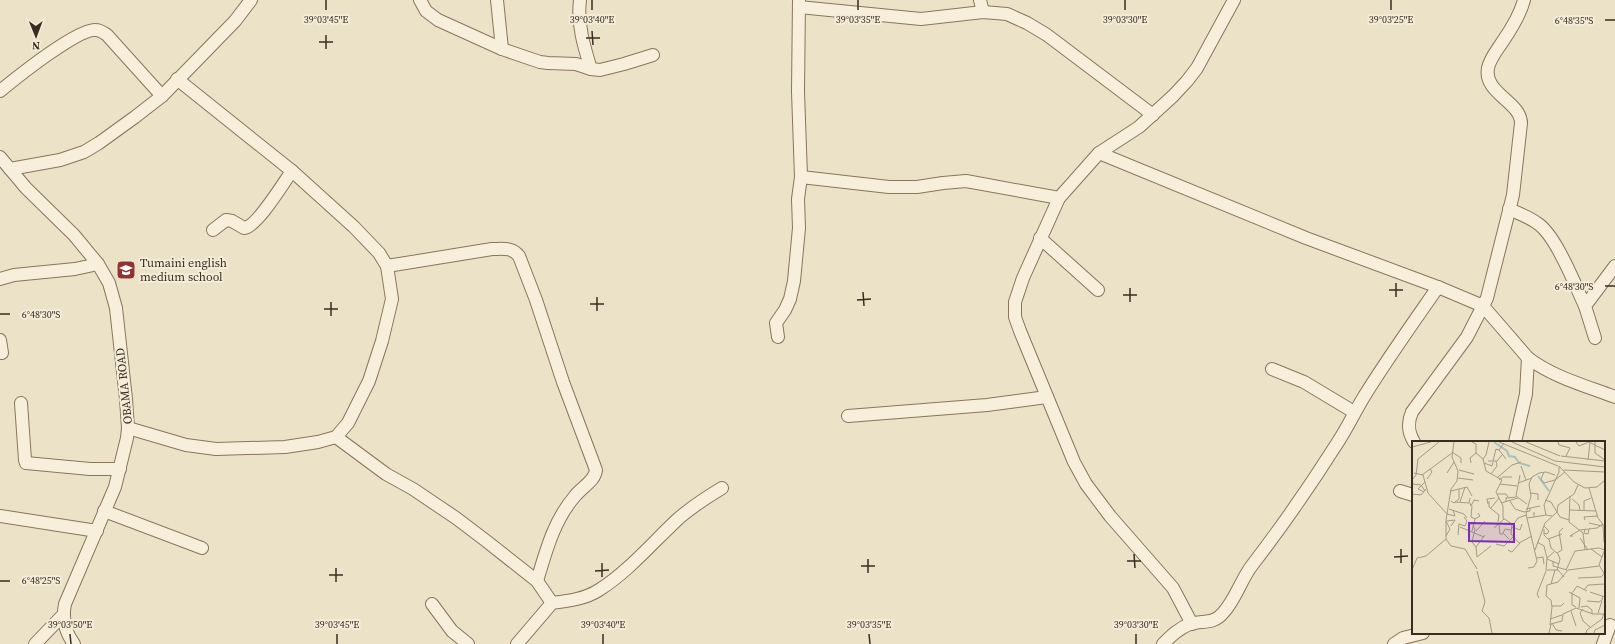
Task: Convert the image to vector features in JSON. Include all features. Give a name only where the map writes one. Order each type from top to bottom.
[{"type":"street","points":[[10,169],[60,160],[84,152],[135,118],[162,96],[235,21],[252,0]]},
{"type":"street","points":[[420,0],[426,11],[438,20],[502,49],[548,64],[576,64],[591,69],[600,70],[653,54]]},
{"type":"street","points":[[497,0],[502,49]]},
{"type":"street","points":[[580,0],[579,11],[581,28],[585,50],[591,69]]},
{"type":"street","points":[[980,0],[983,12]]},
{"type":"street","points":[[1192,624],[1172,588],[1110,516],[1086,484],[1074,462],[1020,331],[1015,317],[1015,302],[1023,278],[1059,198],[1099,153],[1139,127],[1173,96],[1197,68],[1234,0]]},
{"type":"street","points":[[1414,441],[1408,426],[1408,420],[1412,412],[1466,337],[1483,306],[1492,279],[1516,176],[1521,119],[1519,113],[1504,100],[1492,85],[1488,72],[1494,54],[1516,21],[1524,0]]},
{"type":"street","points":[[778,337],[776,323],[785,310],[790,299],[794,281],[799,228],[798,199],[801,177],[798,92],[799,3],[921,19],[983,12],[1007,14],[1042,32],[1153,115]]},
{"type":"street","points":[[0,91],[45,56],[78,36],[91,30],[96,30],[107,35],[162,96]]},
{"type":"street","points":[[128,428],[186,445],[216,449],[285,447],[318,442],[336,437],[348,423],[376,364],[392,299],[387,266],[379,253],[354,227],[292,171],[177,79]]},
{"type":"street","points":[[1099,153],[1306,238],[1438,287],[1483,306],[1528,358],[1536,364],[1564,378],[1615,397]]},
{"type":"street","name":"OBAMA ROAD","points":[[0,157],[26,188],[74,235],[98,264],[109,283],[116,308],[128,428],[115,487],[67,599],[63,615]]},
{"type":"street","points":[[213,230],[226,220],[232,221],[244,228],[252,225],[292,171]]},
{"type":"street","points":[[801,177],[889,187],[917,187],[966,181],[1059,198]]},
{"type":"street","points":[[1509,209],[1538,223],[1554,244],[1585,306],[1595,338]]},
{"type":"street","points":[[1040,238],[1098,290]]},
{"type":"street","points":[[387,266],[492,249],[510,249],[519,256],[536,300],[563,382],[596,470],[591,481],[570,502],[551,535],[537,581]]},
{"type":"street","points":[[0,279],[14,275],[74,269],[98,264]]},
{"type":"street","points":[[1585,306],[1615,266]]},
{"type":"street","points":[[1163,644],[1172,635],[1192,624],[1214,620],[1222,614],[1249,570],[1288,516],[1337,443],[1354,412],[1438,287]]},
{"type":"street","points":[[0,340],[2,353]]},
{"type":"street","points":[[1515,441],[1526,394],[1528,358]]},
{"type":"street","points":[[1272,369],[1304,382],[1354,412]]},
{"type":"street","points":[[848,416],[980,406],[1047,397]]},
{"type":"street","points":[[21,403],[26,463],[90,469],[120,469]]},
{"type":"street","points":[[336,437],[386,474],[413,489],[456,518],[537,581],[552,603]]},
{"type":"street","points":[[517,644],[552,603],[572,601],[598,591],[615,578],[698,503],[722,488]]},
{"type":"street","points":[[1400,491],[1412,495]]},
{"type":"street","points":[[104,511],[202,548]]},
{"type":"street","points":[[0,516],[97,531]]},
{"type":"street","points":[[432,604],[452,631],[468,644]]},
{"type":"street","points":[[35,644],[63,615]]},
{"type":"street","points":[[63,615],[67,632],[74,644]]},
{"type":"street","points":[[1603,644],[1610,625]]},
{"type":"street","points":[[1394,644],[1403,638],[1419,634]]},
{"type":"place","name":"Tumaini english medium school","points":[[126,270]]}]
